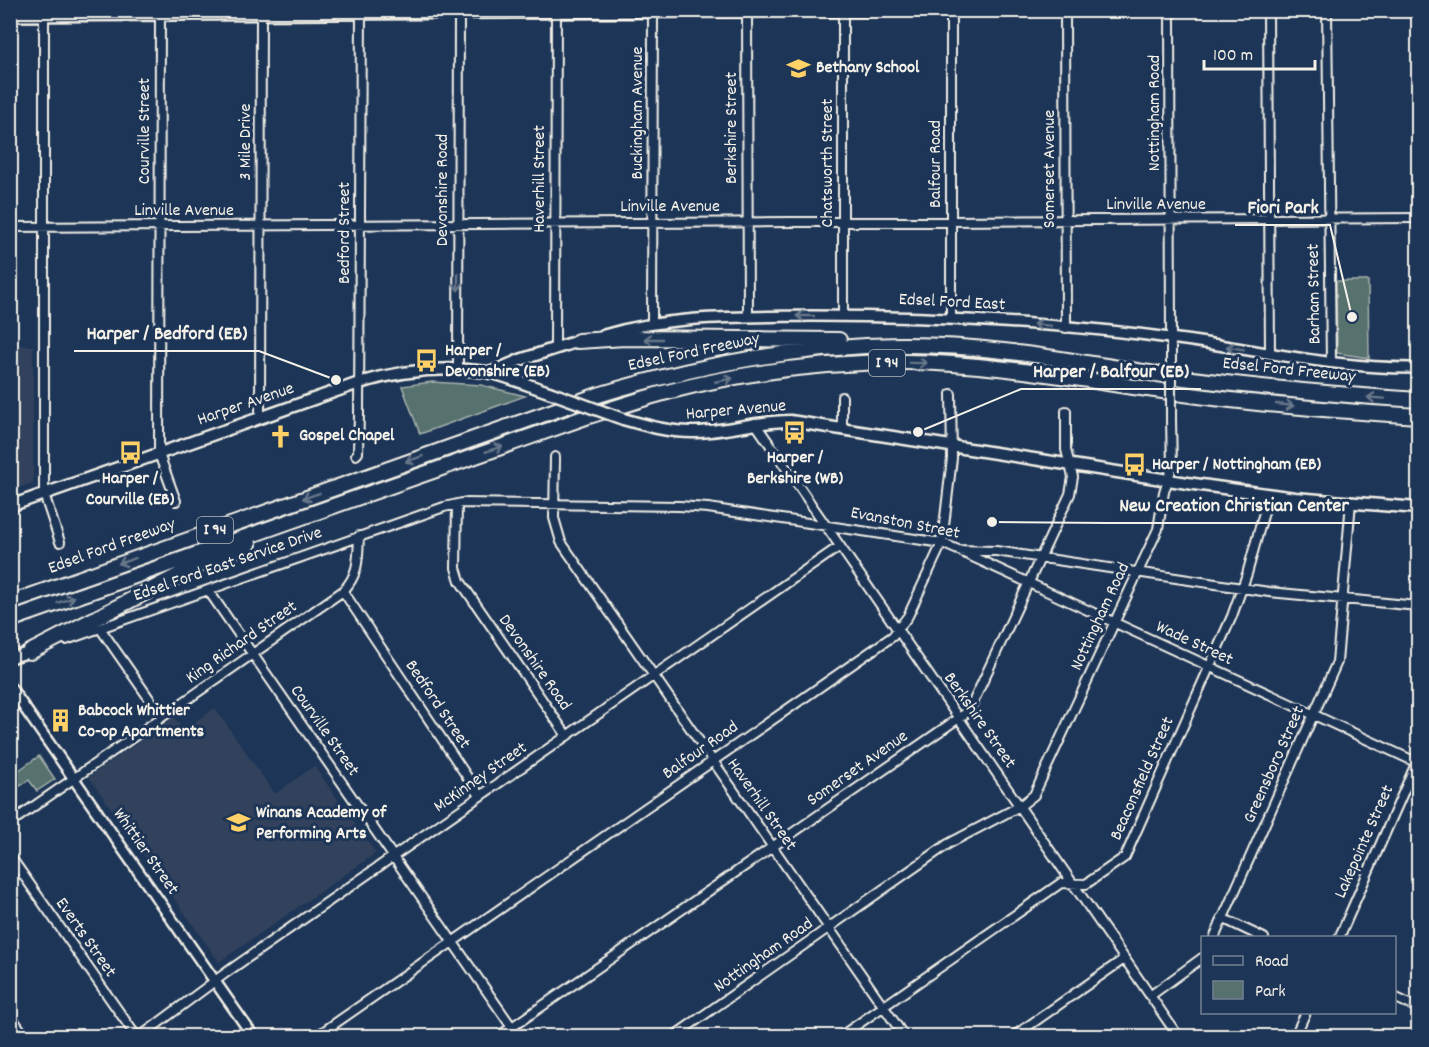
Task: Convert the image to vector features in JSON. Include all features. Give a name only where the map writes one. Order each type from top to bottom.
[{"type":"highway","points":[[578,341],[625,338],[857,340],[901,345]]},
{"type":"highway","name":"Edsel Ford Freeway","points":[[10,603],[590,398],[660,376],[790,352],[901,345],[951,346],[1283,390],[1419,400]]},
{"type":"highway","name":"Edsel Ford Freeway","points":[[10,620],[589,416],[667,392],[727,379],[802,368],[903,362],[985,366],[1185,394],[1419,418]]},
{"type":"highway","points":[[30,652],[199,565],[265,538],[273,527]]},
{"type":"main road","name":"Edsel Ford East","points":[[490,373],[555,347],[578,341]]},
{"type":"main road","name":"Harper Avenue","points":[[10,506],[359,383],[408,372],[458,370],[490,373],[624,420],[664,430],[706,431],[755,423],[790,422],[1269,494],[1419,508]]},
{"type":"street","points":[[10,16],[44,13],[1011,10]]},
{"type":"street","name":"Somerset Avenue","points":[[1065,10],[1066,328]]},
{"type":"street","name":"Nottingham Road","points":[[674,1036],[948,844],[1020,806],[1034,795],[1158,529],[1164,492],[1172,467],[1170,10]]},
{"type":"street","points":[[1268,10],[1270,353]]},
{"type":"street","name":"Barham Street","points":[[1327,10],[1330,362]]},
{"type":"street","name":"Buckingham Avenue","points":[[652,324],[653,11]]},
{"type":"street","name":"Berkshire Street","points":[[747,11],[748,316]]},
{"type":"street","name":"Chatsworth Street","points":[[843,11],[843,316]]},
{"type":"street","name":"Balfour Road","points":[[951,11],[951,318]]},
{"type":"street","name":"Bedford Street","points":[[356,455],[359,437],[361,12]]},
{"type":"street","name":"Devonshire Road","points":[[458,370],[459,12]]},
{"type":"street","name":"Haverhill Street","points":[[555,347],[556,12]]},
{"type":"street","points":[[44,13],[44,494],[60,542]]},
{"type":"street","name":"Courville Street","points":[[160,13],[159,454],[176,501]]},
{"type":"street","name":"3 Mile Drive","points":[[260,418],[261,13]]},
{"type":"street","name":"Linville Avenue","points":[[10,227],[1419,218]]},
{"type":"street","name":"Edsel Ford East","points":[[578,341],[632,327],[702,318],[843,316],[951,318],[1066,328],[1380,368],[1419,368]]},
{"type":"street","name":"Balfour Road","points":[[317,1036],[893,636],[908,616],[942,543],[952,458],[951,394]]},
{"type":"street","points":[[842,397],[842,429]]},
{"type":"street","name":"Somerset Avenue","points":[[499,1036],[969,711],[1071,489],[1073,477],[1066,450],[1066,411]]},
{"type":"street","name":"Berkshire Street","points":[[755,423],[1178,1036]]},
{"type":"street","name":"Haverhill Street","points":[[555,457],[555,525],[561,542],[904,1036]]},
{"type":"street","name":"Beaconsfield Street","points":[[841,1036],[1060,883],[1086,884],[1125,857],[1242,588],[1269,494]]},
{"type":"street","name":"Greensboro Street","points":[[1215,936],[1337,662],[1350,502]]},
{"type":"street","name":"Devonshire Road","points":[[457,504],[456,568],[460,581],[567,736]]},
{"type":"street","name":"Evanston Street","points":[[457,504],[708,508],[942,543],[958,550],[996,551],[1242,588],[1419,606]]},
{"type":"street","name":"Edsel Ford East Service Drive","points":[[10,658],[457,504]]},
{"type":"street","points":[[343,591],[355,576],[358,566],[359,536]]},
{"type":"street","name":"McKinney Street","points":[[141,1036],[235,967],[840,546]]},
{"type":"street","name":"Wade Street","points":[[958,550],[1418,762]]},
{"type":"street","name":"Courville Street","points":[[208,590],[518,1036]]},
{"type":"street","name":"Bedford Street","points":[[343,591],[480,796]]},
{"type":"street","name":"King Richard Street","points":[[10,823],[343,591]]},
{"type":"street","points":[[100,628],[162,717]]},
{"type":"street","name":"Whittier Street","points":[[10,687],[253,1036]]},
{"type":"street","name":"Lakepointe Street","points":[[1340,936],[1418,762]]},
{"type":"street","name":"Everts Street","points":[[10,856],[136,1036]]},
{"type":"street","points":[[1222,918],[1260,936]]},
{"type":"street","points":[[1014,1036],[1124,959]]},
{"type":"street","points":[[1150,996],[1201,959]]},
{"type":"street","points":[[1396,997],[1419,1008]]},
{"type":"street","points":[[1295,1036],[1305,1014]]},
{"type":"street","points":[[10,1015],[26,1036]]},
{"type":"shaded area","points":[[11,345],[33,346],[33,483],[11,490]]},
{"type":"shaded area","name":"Winans Academy of Performing Arts","points":[[215,708],[275,794],[314,766],[376,853],[219,962],[89,777],[174,717],[183,730]]},
{"type":"green space","points":[[1336,281],[1368,281],[1369,358],[1337,353]]},
{"type":"green space","points":[[432,382],[481,385],[525,396],[420,434],[402,386]]},
{"type":"green space","points":[[39,756],[55,779],[37,791],[29,780],[20,786],[15,773]]},
{"type":"place","name":"Bethany School","points":[[798,68]]},
{"type":"place","name":"Fiori Park","points":[[1352,317]]},
{"type":"place","name":"Harper / Devonshire (EB)","points":[[427,361]]},
{"type":"place","name":"Harper / Bedford (EB)","points":[[336,380]]},
{"type":"place","name":"Harper / Berkshire (WB)","points":[[795,432]]},
{"type":"place","name":"Harper / Balfour (EB)","points":[[918,432]]},
{"type":"place","name":"Gospel Chapel","points":[[281,436]]},
{"type":"place","name":"Harper / Courville (EB)","points":[[130,453]]},
{"type":"place","name":"Harper / Nottingham (EB)","points":[[1134,465]]},
{"type":"place","name":"New Creation Christian Center","points":[[992,522]]},
{"type":"place","name":"Babcock Whittier Co-op Apartments","points":[[60,721]]},
{"type":"place","name":"Winans Academy of Performing Arts","points":[[238,823]]}]
